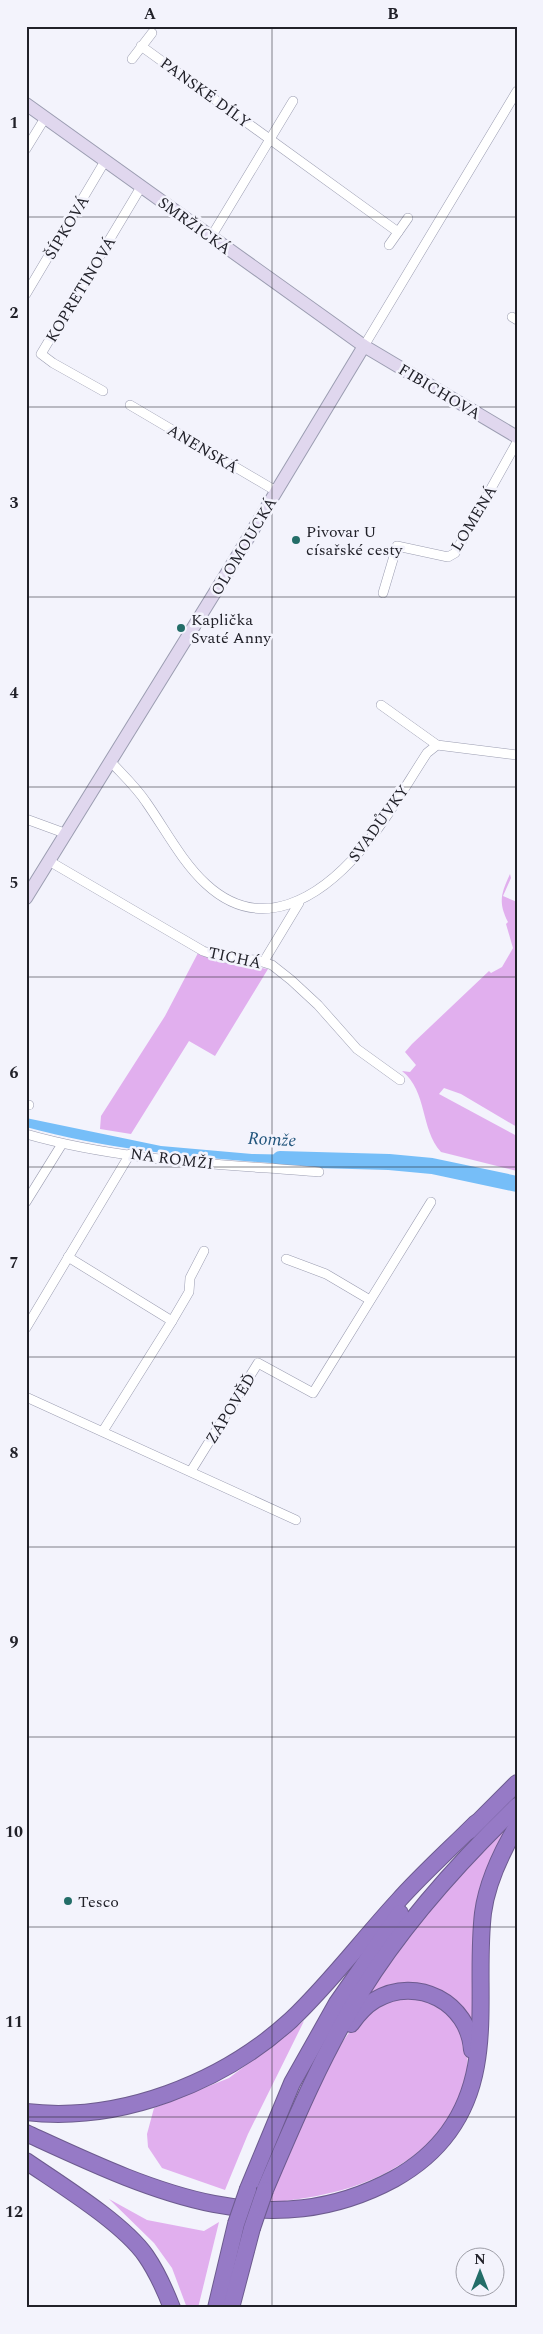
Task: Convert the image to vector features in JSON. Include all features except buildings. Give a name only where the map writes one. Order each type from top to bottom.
[{"type":"highway","points":[[26,2112],[62,2114],[90,2112],[139,2102],[188,2085],[250,2051],[291,2020],[317,1994],[398,1900],[517,1783]]},
{"type":"highway","points":[[216,2308],[244,2226],[265,2190],[321,2064],[361,1992],[406,1928],[488,1834],[517,1806]]},
{"type":"highway","points":[[231,2308],[248,2189],[292,2083],[337,2003],[398,1914],[476,1823]]},
{"type":"highway","points":[[26,2133],[117,2173],[198,2202],[246,2210],[302,2209],[344,2200],[362,2194],[404,2174],[420,2163],[446,2138],[461,2114],[471,2088],[479,2044],[483,1913],[490,1883],[500,1855],[517,1826]]},
{"type":"highway","points":[[321,2064],[362,2009],[377,1999],[388,1995],[416,1991],[441,2000],[463,2018],[469,2032],[471,2046],[471,2088]]},
{"type":"highway","points":[[26,2161],[123,2232],[145,2255],[161,2282],[172,2308]]},
{"type":"street","points":[[132,59],[152,33]]},
{"type":"street","name":"PANSKÉ DÍLY","points":[[142,46],[398,232]]},
{"type":"street","points":[[364,346],[517,91]]},
{"type":"street","points":[[211,237],[293,101]]},
{"type":"street","name":"SMRŽICKÁ","points":[[26,104],[364,346]]},
{"type":"street","points":[[26,149],[45,118]]},
{"type":"street","name":"ŠÍPKOVÁ","points":[[26,294],[105,161]]},
{"type":"street","name":"KOPRETINOVÁ","points":[[103,391],[53,363],[42,354],[141,187]]},
{"type":"street","points":[[389,245],[408,218]]},
{"type":"street","name":"FIBICHOVA","points":[[364,346],[517,437]]},
{"type":"street","name":"OLOMOUCKÁ","points":[[26,898],[67,834],[364,346]]},
{"type":"street","name":"ANENSKÁ","points":[[130,405],[276,490]]},
{"type":"street","name":"LOMENÁ","points":[[383,593],[397,546],[448,557],[455,553],[517,442]]},
{"type":"street","points":[[381,705],[437,745],[517,756]]},
{"type":"street","name":"SVADŮVKY","points":[[111,762],[142,796],[198,875],[220,896],[234,904],[252,909],[299,903],[340,872],[362,850],[427,753],[437,745]]},
{"type":"street","points":[[26,819],[67,834]]},
{"type":"street","name":"TICHÁ","points":[[49,861],[204,951],[224,958],[264,961],[291,980],[357,1048],[400,1080]]},
{"type":"street","points":[[264,961],[299,903]]},
{"type":"street","name":"NA ROMŽI","points":[[26,1134],[62,1144],[130,1154],[319,1172]]},
{"type":"street","points":[[26,1202],[62,1144]]},
{"type":"street","points":[[26,1328],[130,1154]]},
{"type":"street","name":"ZÁPOVĚĎ","points":[[191,1471],[258,1363],[313,1393],[431,1202]]},
{"type":"street","points":[[103,1431],[172,1321],[188,1292],[190,1278],[204,1251]]},
{"type":"street","points":[[68,1257],[172,1321]]},
{"type":"street","points":[[286,1259],[326,1274],[370,1300]]},
{"type":"street","points":[[29,1398],[296,1520]]},
{"type":"shaded area","points":[[510,874],[511,878],[503,896],[517,902],[517,1127],[461,1094],[444,1088],[439,1094],[517,1136],[517,1171],[441,1152],[434,1143],[430,1133],[416,1089],[402,1071],[410,1072],[416,1065],[405,1052],[412,1044],[489,971],[491,973],[502,967],[513,948],[502,903],[504,887]]},
{"type":"shaded area","points":[[198,953],[215,961],[268,969],[215,1056],[189,1041],[131,1134],[100,1129],[101,1116],[165,1016]]},
{"type":"shaded area","points":[[505,1828],[489,1865],[473,2023],[457,2004],[431,1989],[364,2000],[425,1914]]},
{"type":"shaded area","points":[[413,1998],[441,2010],[459,2027],[467,2048],[466,2072],[459,2097],[446,2120],[429,2142],[409,2159],[376,2178],[359,2185],[325,2194],[269,2203],[290,2149],[332,2059],[341,2044],[361,2019],[373,2009],[392,2001]]},
{"type":"shaded area","points":[[304,2021],[248,2134],[225,2190],[162,2168],[148,2147],[147,2134],[154,2108],[229,2078]]},
{"type":"shaded area","points":[[109,2199],[147,2220],[204,2231],[219,2222],[198,2308],[187,2308],[172,2268],[154,2243]]},
{"type":"water","points":[[26,1118],[161,1146],[252,1154],[302,1155],[302,1165],[198,1157],[95,1143],[26,1127]]},
{"type":"waterway","name":"Romže","points":[[280,1159],[389,1162],[432,1166],[517,1184]]},
{"type":"place","name":"Pivovar U císařské cesty","points":[[296,540]]},
{"type":"place","name":"Kaplička Svaté Anny","points":[[181,628]]},
{"type":"place","name":"Tesco","points":[[68,1901]]}]
